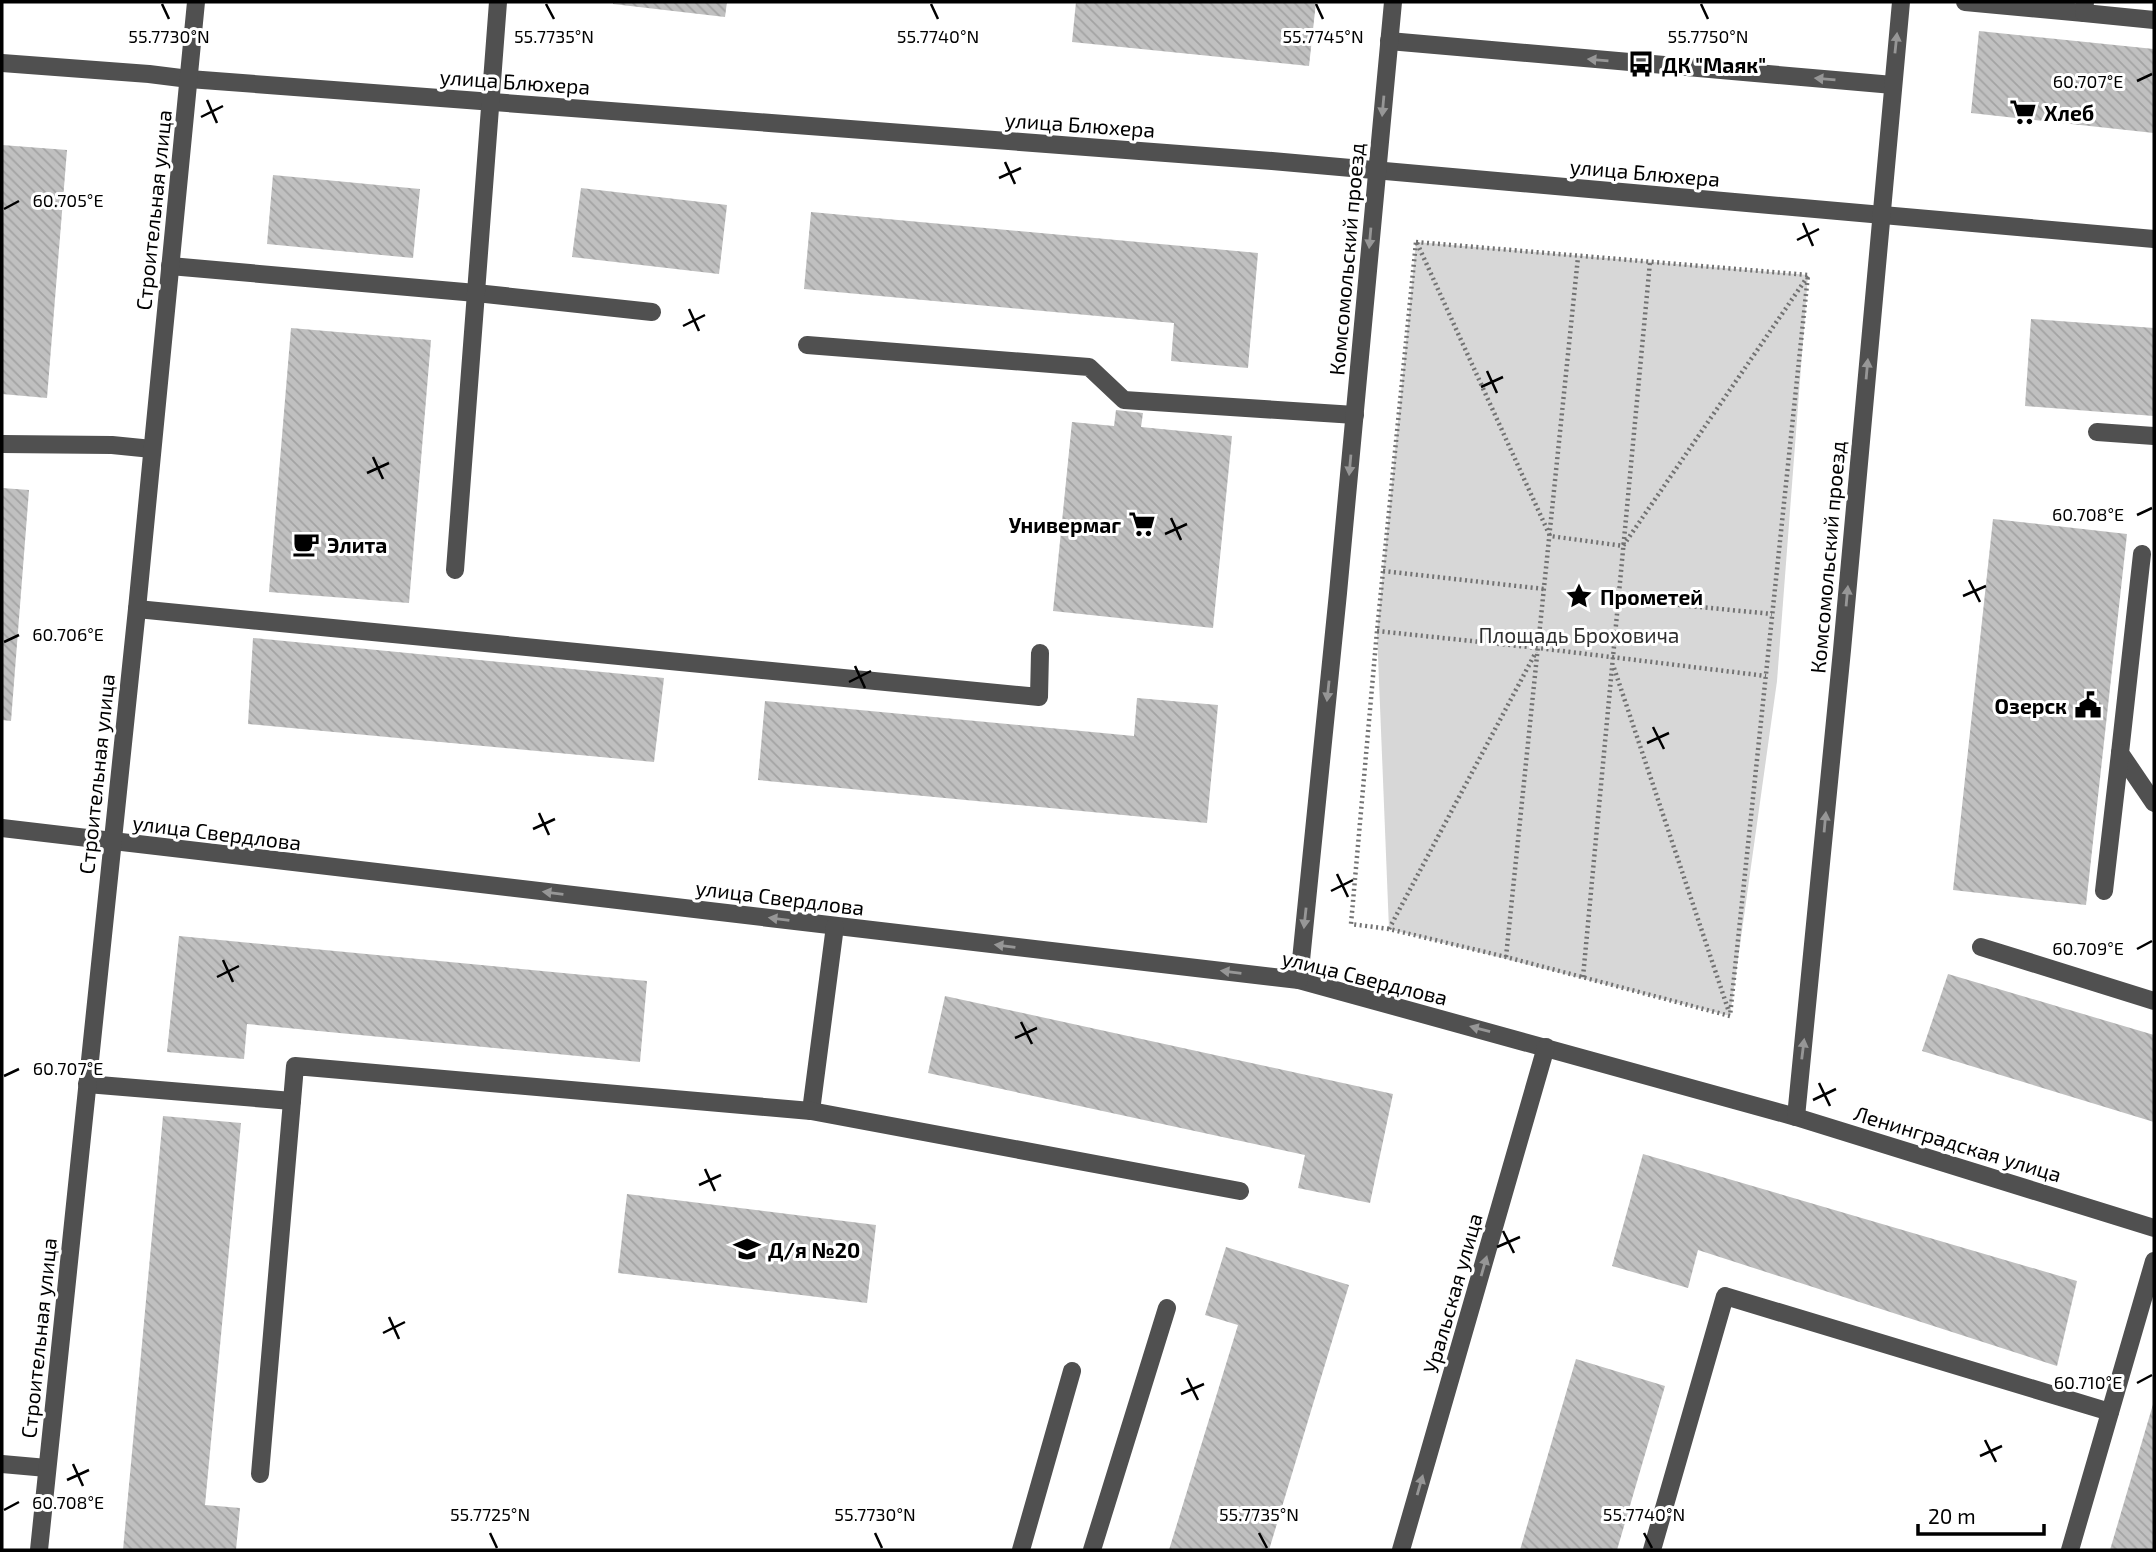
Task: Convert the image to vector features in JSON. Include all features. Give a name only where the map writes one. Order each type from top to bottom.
[{"type":"street","name":"Строительная улица","points":[[39,1550],[197,2]]},
{"type":"street","points":[[455,570],[498,2]]},
{"type":"street","name":"Комсомольский проезд","points":[[1299,980],[1393,2]]},
{"type":"street","name":"Комсомольский проезд","points":[[1796,1116],[1901,2]]},
{"type":"street","points":[[1965,2],[2084,7],[2154,20]]},
{"type":"street","points":[[1389,41],[1892,85]]},
{"type":"street","name":"улица Блюхера","points":[[2,63],[1377,170],[2154,239]]},
{"type":"street","points":[[170,266],[476,293],[652,312]]},
{"type":"street","points":[[807,345],[1089,367],[1124,400],[1355,415]]},
{"type":"street","points":[[2096,432],[2154,436]]},
{"type":"street","points":[[2,444],[152,449]]},
{"type":"street","points":[[2104,891],[2142,554]]},
{"type":"street","points":[[137,609],[1039,697],[1040,653]]},
{"type":"street","points":[[2120,753],[2154,803]]},
{"type":"street","name":"улица Свердлова","points":[[2,828],[1299,980],[1546,1047]]},
{"type":"street","points":[[811,1111],[835,926]]},
{"type":"street","points":[[1980,947],[2154,1001]]},
{"type":"street","name":"Ленинградская улица","points":[[1546,1047],[1796,1116],[2154,1228]]},
{"type":"street","name":"Уральская улица","points":[[1401,1550],[1546,1047]]},
{"type":"street","points":[[260,1474],[295,1066],[811,1111],[1240,1191]]},
{"type":"street","points":[[87,1084],[292,1101]]},
{"type":"street","points":[[2070,1550],[2154,1261]]},
{"type":"street","points":[[1652,1550],[1725,1296],[2110,1412]]},
{"type":"street","points":[[1093,1550],[1167,1308]]},
{"type":"street","points":[[1021,1550],[1072,1371]]},
{"type":"street","points":[[2,1464],[47,1468]]},
{"type":"path","points":[[1416,242],[1808,275]]},
{"type":"path","points":[[1416,242],[1550,536]]},
{"type":"path","points":[[1416,242],[1351,924],[1389,929],[1506,957],[1730,1016]]},
{"type":"path","points":[[1506,957],[1578,257]]},
{"type":"path","points":[[1583,977],[1650,262]]},
{"type":"path","points":[[1623,546],[1808,275]]},
{"type":"path","points":[[1730,1016],[1808,275]]},
{"type":"path","points":[[1550,536],[1623,546]]},
{"type":"path","points":[[1383,571],[1544,589]]},
{"type":"path","points":[[1618,599],[1772,614]]},
{"type":"path","points":[[1377,631],[1766,676]]},
{"type":"path","points":[[1389,929],[1538,648]]},
{"type":"path","points":[[1613,660],[1730,1016]]},
{"type":"green space","name":"Площадь Броховича","points":[[1416,242],[1808,275],[1777,681],[1730,1016],[1389,929],[1377,631]]},
{"type":"building","points":[[613,2],[727,2],[725,17]]},
{"type":"building","points":[[1076,2],[1316,2],[1309,66],[1072,42]]},
{"type":"building","points":[[1979,31],[2154,49],[2154,133],[1971,113]]},
{"type":"building","points":[[2,145],[67,150],[47,398],[2,394]]},
{"type":"building","points":[[273,175],[420,189],[413,258],[267,244]]},
{"type":"building","points":[[581,188],[727,205],[719,274],[572,257]]},
{"type":"building","points":[[811,212],[1258,253],[1248,368],[1171,361],[1174,323],[804,289]]},
{"type":"building","points":[[2031,319],[2154,328],[2154,416],[2025,406]]},
{"type":"building","points":[[291,328],[431,340],[409,603],[269,592]]},
{"type":"building","name":"Универмаг","points":[[1116,410],[1143,413],[1141,427],[1232,436],[1213,628],[1053,611],[1072,422],[1114,426]]},
{"type":"building","points":[[2,488],[29,490],[11,721],[2,720]]},
{"type":"building","points":[[1993,519],[2127,534],[2086,905],[1953,890]]},
{"type":"building","points":[[253,638],[664,678],[654,762],[248,724]]},
{"type":"building","points":[[1137,698],[1218,705],[1207,823],[758,780],[765,701],[1134,736]]},
{"type":"building","points":[[179,936],[647,981],[640,1062],[247,1024],[244,1059],[167,1052]]},
{"type":"building","points":[[1948,974],[2154,1035],[2154,1122],[1922,1051]]},
{"type":"building","points":[[945,996],[1393,1094],[1370,1203],[1298,1188],[1305,1155],[928,1073]]},
{"type":"building","points":[[163,1116],[241,1123],[205,1505],[240,1508],[236,1550],[123,1550]]},
{"type":"building","points":[[1643,1154],[2077,1281],[2057,1366],[1698,1250],[1688,1288],[1612,1266]]},
{"type":"building","name":"Д/я №20","points":[[627,1194],[876,1225],[867,1303],[618,1273]]},
{"type":"building","points":[[1226,1247],[1349,1285],[1269,1550],[1169,1550],[1238,1325],[1205,1315]]},
{"type":"building","points":[[1576,1359],[1665,1386],[1617,1550],[1520,1550]]},
{"type":"building","points":[[2154,1401],[2154,1550],[2110,1550]]},
{"type":"place","name":"ДК \"Маяк\"","points":[[1641,64]]},
{"type":"place","name":"Хлеб","points":[[2023,112]]},
{"type":"place","name":"Универмаг","points":[[1142,524]]},
{"type":"place","name":"Элита","points":[[306,544]]},
{"type":"place","name":"Прометей","points":[[1579,596]]},
{"type":"place","name":"Озерск","points":[[2088,705]]},
{"type":"place","name":"Д/я №20","points":[[747,1249]]}]
